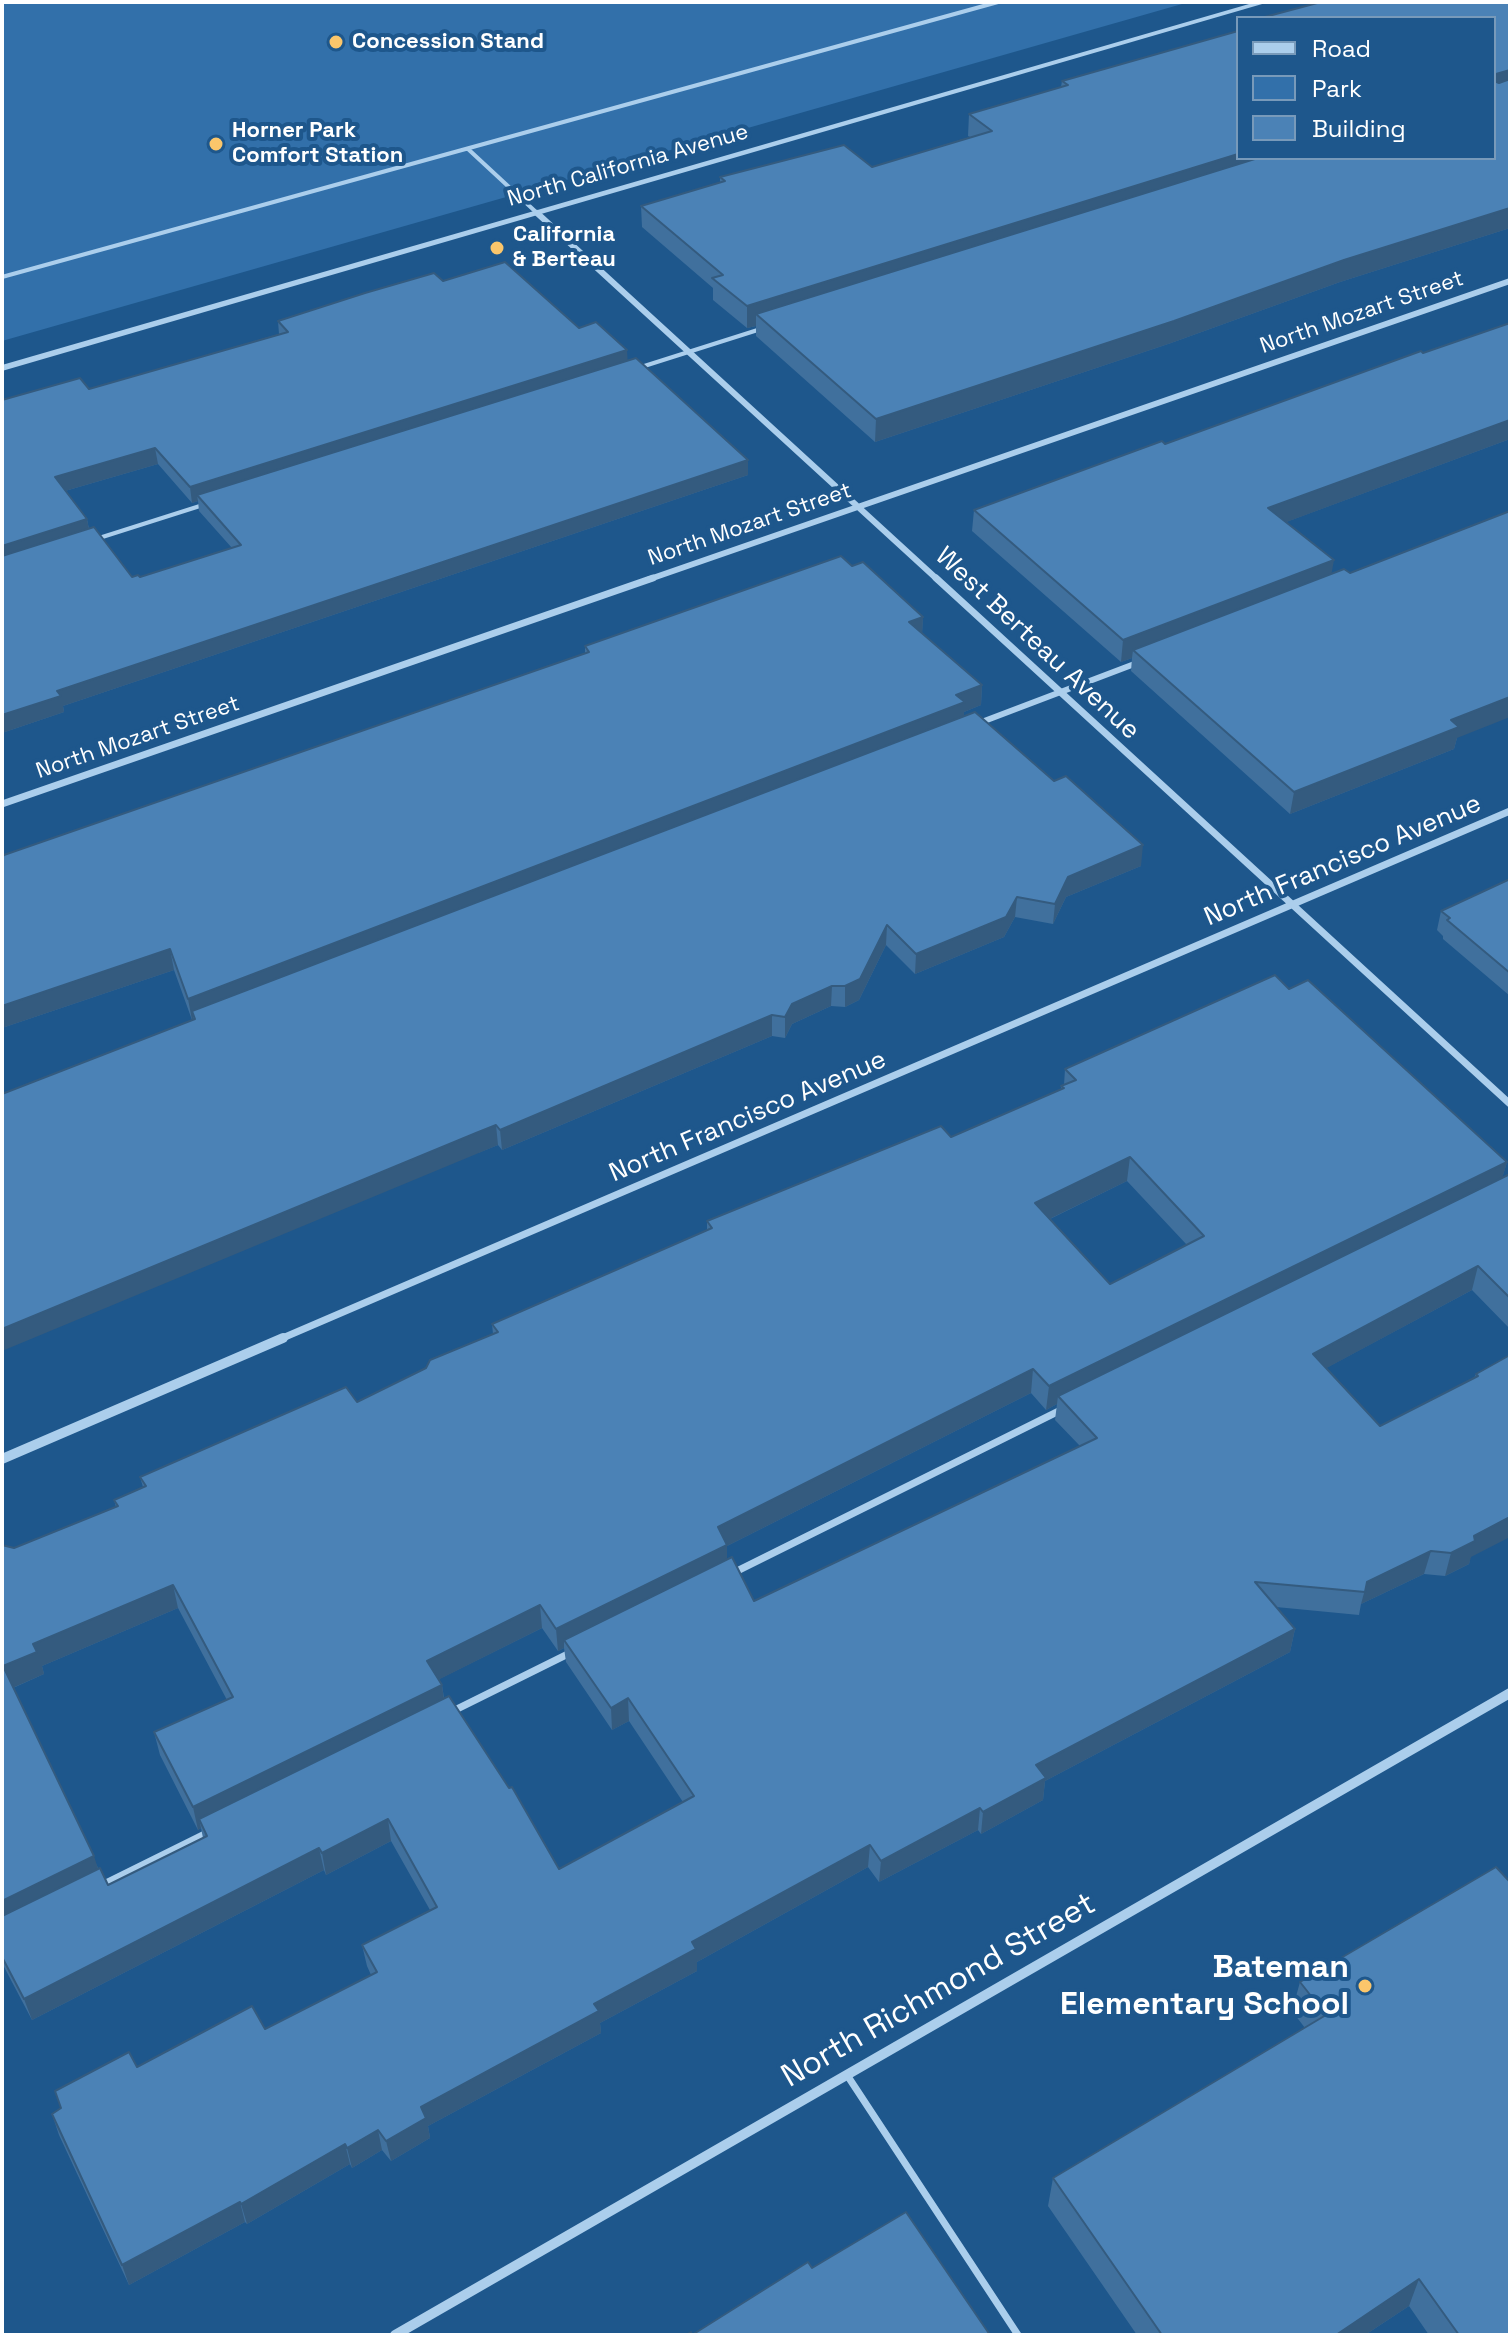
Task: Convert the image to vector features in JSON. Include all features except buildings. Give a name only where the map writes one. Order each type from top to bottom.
[{"type":"street","name":"North California Avenue","points":[[2,368],[1265,2]]},
{"type":"street","name":"West Berteau Avenue","points":[[537,213],[1510,1104]]},
{"type":"street","name":"North Mozart Street","points":[[2,804],[1510,281]]},
{"type":"street","name":"North Francisco Avenue","points":[[2,1459],[1510,811]]},
{"type":"street","name":"North Richmond Street","points":[[395,2335],[1510,1693]]},
{"type":"lane","points":[[2,277],[998,2]]},
{"type":"lane","points":[[468,149],[537,213]]},
{"type":"lane","points":[[623,373],[766,328]]},
{"type":"lane","points":[[93,540],[214,502]]},
{"type":"lane","points":[[975,725],[1144,660]]},
{"type":"lane","points":[[719,1580],[1077,1402]]},
{"type":"lane","points":[[446,1714],[575,1651]]},
{"type":"lane","points":[[88,1892],[217,1828]]},
{"type":"lane","points":[[847,2075],[1018,2335]]},
{"type":"green space","points":[[2,2],[1189,2],[2,341]]},
{"type":"place","name":"Concession Stand","points":[[336,42]]},
{"type":"place","name":"Horner Park Comfort Station","points":[[216,144]]},
{"type":"place","name":"California & Berteau","points":[[497,248]]},
{"type":"place","name":"Bateman Elementary School","points":[[1365,1986]]}]
